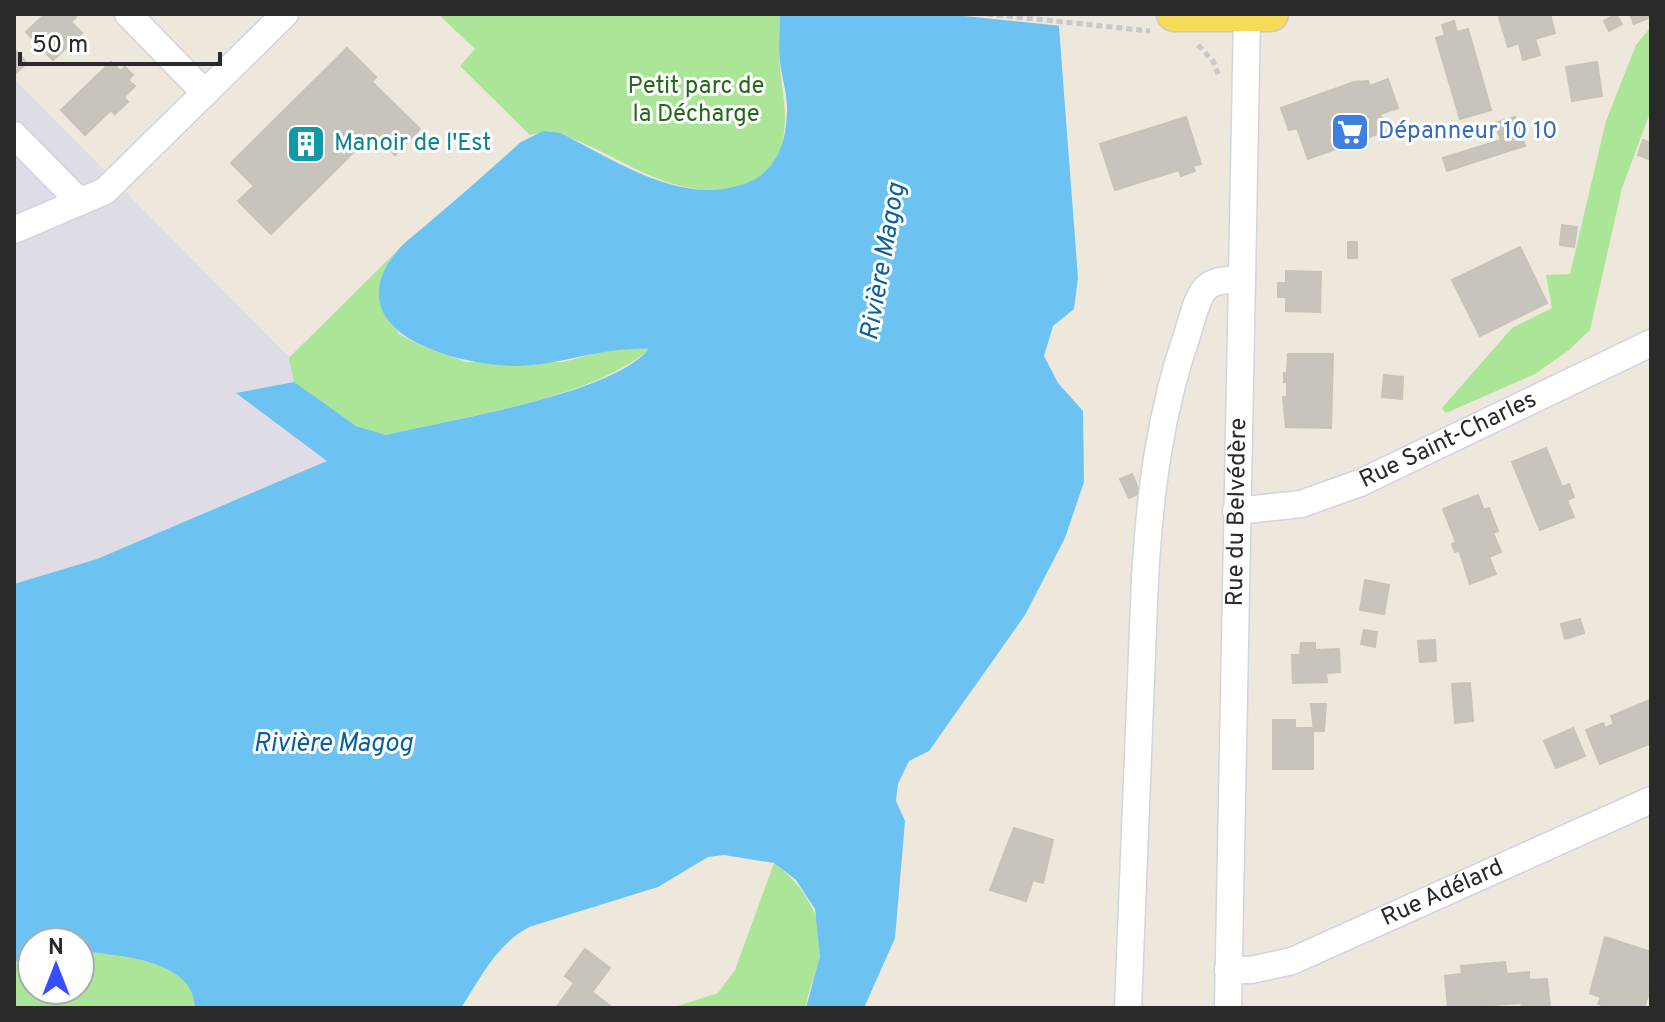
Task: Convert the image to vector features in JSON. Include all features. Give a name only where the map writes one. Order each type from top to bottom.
[{"type":"main road","points":[[1174,14],[1259,15]]},
{"type":"street","points":[[128,14],[205,93]]},
{"type":"street","points":[[14,230],[105,191],[285,14]]},
{"type":"street","name":"Rue du Belvédère","points":[[1228,1008],[1242,279],[1259,15]]},
{"type":"street","points":[[14,135],[80,202]]},
{"type":"street","points":[[1128,1008],[1147,550],[1158,443],[1177,364],[1202,292],[1212,283],[1242,279]]},
{"type":"street","name":"Rue Saint-Charles","points":[[1236,511],[1301,504],[1360,483],[1651,343]]},
{"type":"street","name":"Rue Adélard","points":[[1228,970],[1251,970],[1292,961],[1651,800]]},
{"type":"path","points":[[987,14],[1077,23]]},
{"type":"shaded area","points":[[14,79],[289,357],[395,253],[388,263],[466,362],[238,392],[328,461],[97,559],[14,584]]},
{"type":"green space","name":"Petit parc de la Décharge","points":[[438,14],[780,14],[779,57],[785,125],[778,155],[772,167],[757,179],[713,190],[682,186],[653,177],[575,140],[552,133],[530,135],[460,66],[475,49]]},
{"type":"green space","points":[[1651,27],[1651,110],[1622,188],[1590,330],[1569,350],[1535,374],[1446,413],[1442,408],[1512,328],[1552,308],[1546,275],[1570,274],[1606,121],[1636,45]]},
{"type":"green space","points":[[395,253],[388,263],[398,334],[424,347],[466,362],[563,362],[620,347],[650,349],[624,367],[560,394],[386,435],[373,432],[337,414],[294,382],[289,358]]},
{"type":"green space","points":[[774,863],[804,893],[820,931],[819,960],[806,1008],[671,1008],[718,993],[735,970]]},
{"type":"green space","points":[[96,953],[132,958],[168,969],[182,979],[191,991],[195,1008],[14,1008],[14,962],[16,1006],[96,1006]]},
{"type":"water","name":"Rivière Magog","points":[[780,14],[1058,14],[1078,278],[1074,309],[1053,326],[1044,356],[1058,383],[1083,411],[1084,482],[1065,538],[1025,615],[929,751],[909,761],[898,784],[896,801],[905,821],[895,938],[864,1008],[806,1008],[820,956],[815,909],[796,880],[774,863],[724,855],[708,857],[658,887],[529,927],[498,952],[461,1008],[195,1008],[191,991],[182,979],[168,969],[132,958],[96,953],[96,926],[16,926],[14,962],[14,584],[97,559],[327,461],[236,393],[294,382],[356,426],[386,435],[526,404],[601,380],[629,365],[649,349],[616,350],[516,366],[493,365],[438,352],[413,341],[393,326],[381,307],[380,283],[393,256],[407,241],[521,142],[543,131],[560,133],[626,167],[672,185],[720,189],[755,179],[777,156],[784,135],[787,100],[779,57]]},
{"type":"pier","points":[[945,14],[1062,14],[1062,26]]},
{"type":"building","points":[[45,14],[73,14],[76,17],[71,22],[82,33],[53,60],[26,32]]},
{"type":"building","points":[[1498,14],[1550,14],[1555,33],[1535,39],[1540,55],[1523,60],[1519,43],[1508,47]]},
{"type":"building","points":[[1616,14],[1622,24],[1609,31],[1604,21]]},
{"type":"building","points":[[1630,14],[1651,14],[1651,17],[1634,24]]},
{"type":"building","points":[[1454,21],[1457,32],[1468,29],[1491,110],[1460,119],[1436,38],[1445,35],[1442,25]]},
{"type":"building","name":"Manoir de l'Est","points":[[347,48],[376,77],[372,82],[420,129],[395,155],[373,133],[271,234],[238,201],[254,186],[231,163]]},
{"type":"building","points":[[16,51],[27,63],[16,73],[14,70]]},
{"type":"building","points":[[111,62],[120,71],[125,67],[133,75],[128,80],[135,86],[124,97],[128,102],[115,114],[111,110],[85,135],[61,110]]},
{"type":"building","points":[[1597,62],[1602,96],[1572,101],[1566,67]]},
{"type":"building","points":[[1388,79],[1398,108],[1380,114],[1386,131],[1308,159],[1297,128],[1289,130],[1281,108],[1354,82],[1368,81],[1370,86]]},
{"type":"building","points":[[1186,117],[1201,164],[1193,166],[1195,171],[1181,176],[1179,170],[1115,190],[1100,144]]},
{"type":"building","points":[[1515,117],[1525,146],[1505,152],[1495,123]]},
{"type":"building","points":[[1501,140],[1505,152],[1447,171],[1443,158]]},
{"type":"building","points":[[1643,140],[1651,143],[1651,160],[1638,155]]},
{"type":"building","points":[[1562,225],[1577,227],[1574,247],[1560,245]]},
{"type":"building","points":[[1348,242],[1357,242],[1357,258],[1348,258]]},
{"type":"building","points":[[1520,247],[1547,303],[1480,336],[1452,280]]},
{"type":"building","points":[[1286,271],[1321,272],[1320,312],[1286,311],[1286,297],[1278,297],[1278,283],[1286,283]]},
{"type":"building","points":[[1288,354],[1333,354],[1331,428],[1286,427],[1283,397],[1287,397],[1284,373],[1287,373]]},
{"type":"building","points":[[1384,375],[1403,377],[1402,399],[1382,397]]},
{"type":"building","points":[[1546,448],[1562,487],[1569,484],[1574,497],[1567,500],[1574,517],[1540,530],[1512,462]]},
{"type":"building","points":[[1132,474],[1140,493],[1129,498],[1120,479]]},
{"type":"building","points":[[1478,495],[1484,510],[1489,508],[1498,531],[1493,533],[1501,552],[1489,557],[1496,574],[1470,584],[1459,550],[1455,552],[1452,544],[1456,542],[1443,509]]},
{"type":"building","points":[[1365,580],[1389,585],[1384,614],[1360,610]]},
{"type":"building","points":[[1580,619],[1584,633],[1565,639],[1561,624]]},
{"type":"building","points":[[1364,630],[1377,632],[1375,647],[1361,644]]},
{"type":"building","points":[[1435,640],[1436,661],[1420,662],[1418,641]]},
{"type":"building","points":[[1301,643],[1315,643],[1315,650],[1339,649],[1340,672],[1326,673],[1327,682],[1293,683],[1292,655],[1300,655]]},
{"type":"building","points":[[1470,683],[1473,721],[1455,723],[1452,684]]},
{"type":"building","points":[[1650,700],[1651,743],[1600,764],[1586,730],[1603,723],[1605,728],[1614,724],[1611,716]]},
{"type":"building","points":[[1311,704],[1326,704],[1324,731],[1314,731]]},
{"type":"building","points":[[1273,720],[1295,720],[1295,728],[1313,728],[1313,769],[1273,769]]},
{"type":"building","points":[[1573,728],[1585,756],[1556,768],[1544,741]]},
{"type":"building","points":[[1014,828],[1053,840],[1043,883],[1033,880],[1026,901],[990,890]]},
{"type":"building","points":[[1605,937],[1651,952],[1651,986],[1644,1008],[1610,1008],[1598,1004],[1601,997],[1590,993]]},
{"type":"building","points":[[585,949],[610,968],[592,992],[613,1008],[556,1008],[574,983],[565,976]]},
{"type":"building","points":[[1505,962],[1507,974],[1529,972],[1529,980],[1547,979],[1550,1007],[1520,1008],[1523,1003],[1448,1008],[1445,976],[1462,974],[1461,966]]},
{"type":"place","name":"Dépanneur 10 10","points":[[1350,132]]},
{"type":"place","name":"Manoir de l'Est","points":[[306,144]]}]
